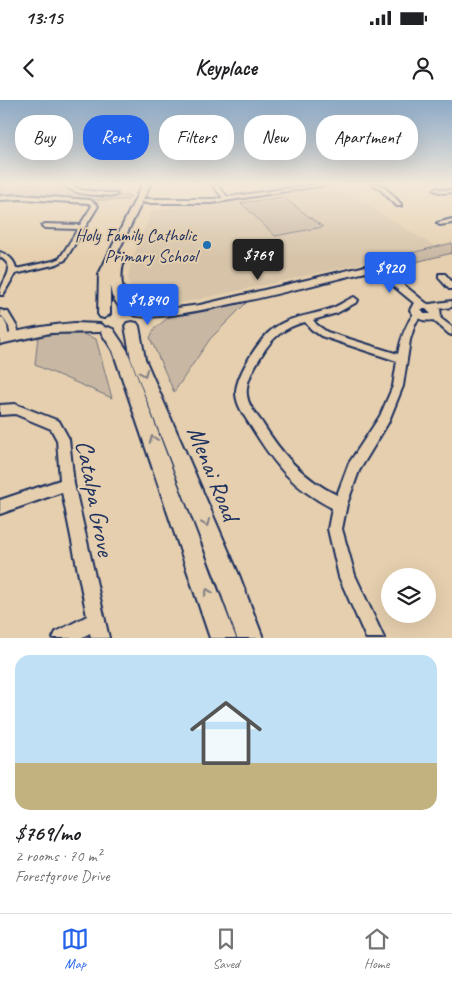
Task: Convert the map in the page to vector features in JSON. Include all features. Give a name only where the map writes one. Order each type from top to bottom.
[{"type":"main road","name":"Menai Road","points":[[137,208],[109,260],[104,274],[103,323],[120,350],[223,638]]},
{"type":"main road","name":"Menai Road","points":[[138,208],[116,266],[115,289],[121,303],[132,317],[134,343],[138,359],[230,584],[250,638]]},
{"type":"main road","points":[[114,309],[132,317],[119,332],[103,323],[114,309]]},
{"type":"street","points":[[13,272],[55,263],[64,259],[94,208]]},
{"type":"street","points":[[440,223],[452,221]]},
{"type":"street","points":[[45,226],[81,227]]},
{"type":"street","points":[[0,254],[10,260],[13,266],[13,272],[0,293]]},
{"type":"street","points":[[132,317],[200,308],[359,270],[378,275],[452,332]]},
{"type":"street","points":[[442,276],[452,287]]},
{"type":"street","points":[[340,504],[310,489],[291,474],[272,451],[245,406],[242,386],[259,350],[270,335],[288,324],[334,311],[354,300]]},
{"type":"street","points":[[375,638],[347,578],[336,529],[340,504],[354,468],[384,419],[398,386],[405,340],[411,323],[425,310],[452,304]]},
{"type":"street","points":[[0,314],[5,314],[10,321],[6,338]]},
{"type":"street","points":[[307,318],[314,327],[324,334],[403,359]]},
{"type":"street","points":[[0,320],[6,338]]},
{"type":"street","points":[[6,338],[103,323]]},
{"type":"street","name":"Catalpa Grove","points":[[0,410],[15,410],[55,425],[63,439],[67,484],[100,638]]},
{"type":"street","points":[[0,508],[67,484]]},
{"type":"street","points":[[62,638],[96,621]]},
{"type":"shaded area","points":[[172,208],[372,208],[436,247],[176,304],[152,301],[134,293],[128,280],[131,262],[152,211]]},
{"type":"shaded area","points":[[246,208],[298,208],[323,227],[275,236]]},
{"type":"shaded area","points":[[452,243],[452,253],[387,269],[362,265]]},
{"type":"shaded area","points":[[247,302],[210,339],[174,392],[150,338],[154,329],[169,317]]},
{"type":"shaded area","points":[[83,334],[96,339],[112,398],[35,365],[38,336]]},
{"type":"place","name":"Holy Family Catholic Primary School","points":[[207,245]]}]
